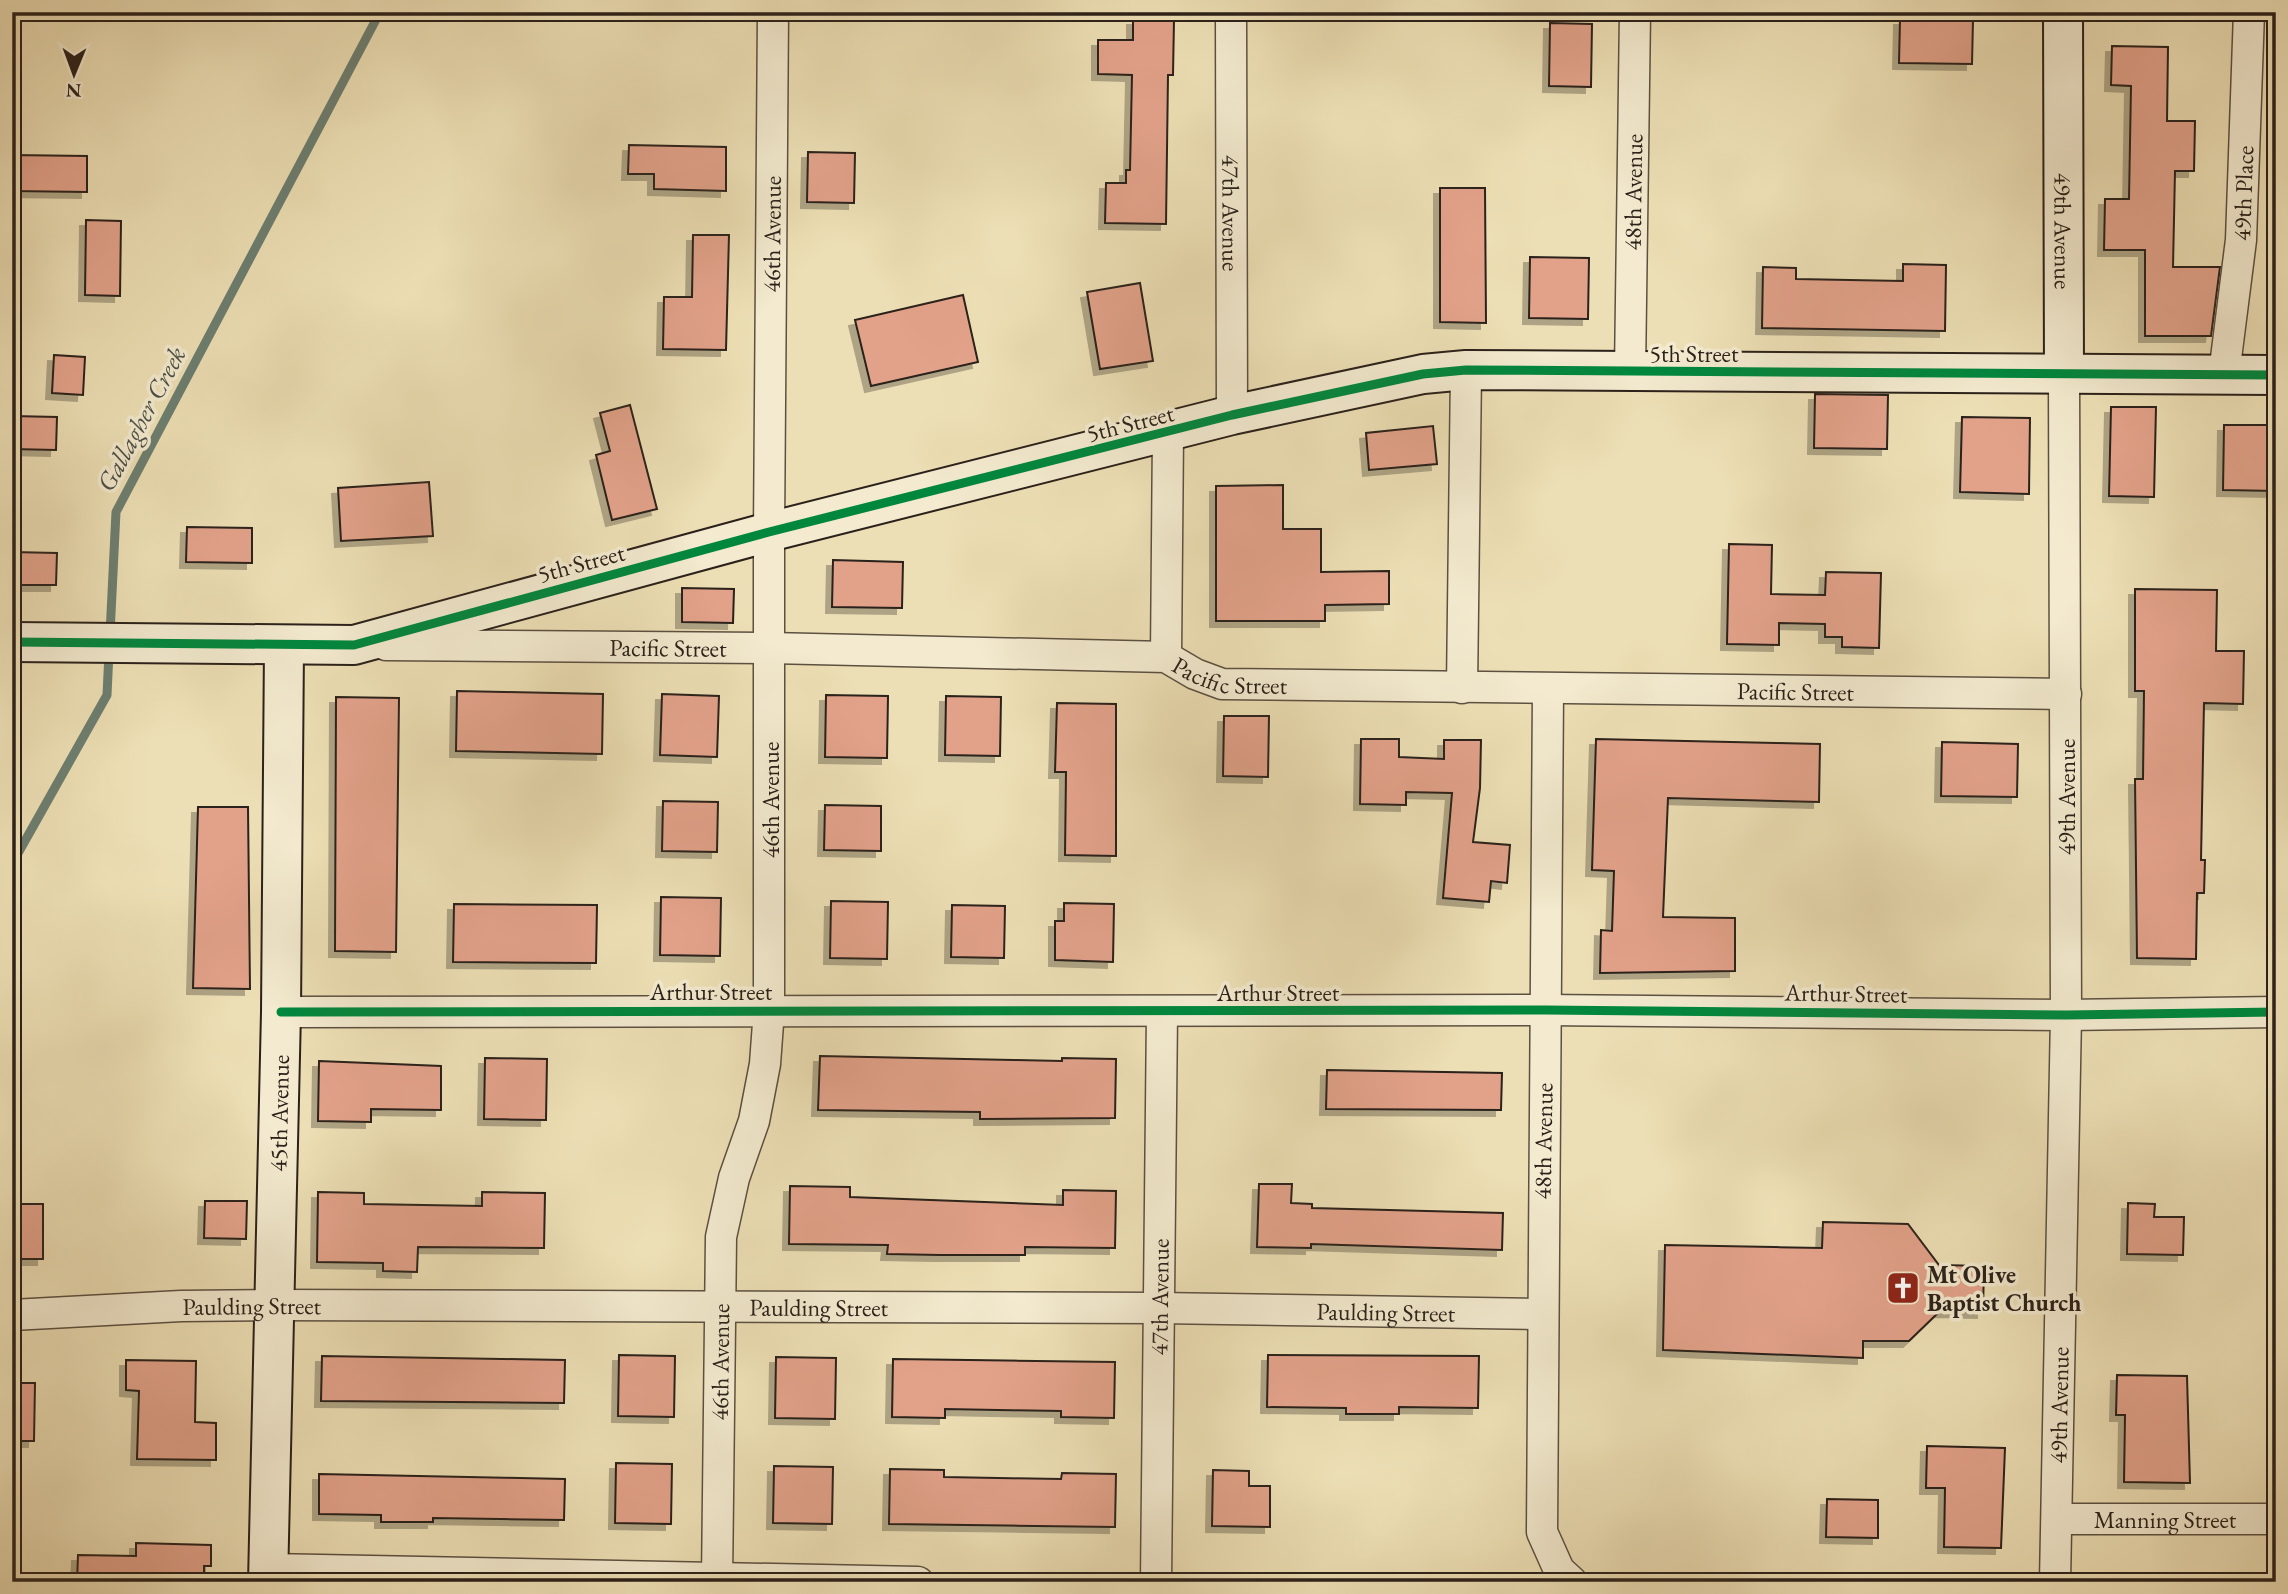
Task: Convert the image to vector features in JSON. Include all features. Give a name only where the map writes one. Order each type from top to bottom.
[{"type":"street","name":"46th Avenue","points":[[718,1580],[721,1237],[734,1178],[754,1121],[765,1064],[769,1010],[773,12]]},
{"type":"street","name":"47th Avenue","points":[[1231,12],[1232,415]]},
{"type":"street","name":"48th Avenue","points":[[1630,372],[1635,12]]},
{"type":"street","name":"49th Avenue","points":[[2055,1582],[2066,1015],[2063,12]]},
{"type":"street","name":"49th Place","points":[[2224,374],[2241,240],[2249,12]]},
{"type":"street","name":"5th Street","points":[[12,642],[354,645],[769,532],[1232,415],[1423,374],[1465,370],[2276,375]]},
{"type":"street","points":[[1462,688],[1465,370]]},
{"type":"street","points":[[1166,657],[1168,433]]},
{"type":"street","name":"Pacific Street","points":[[354,645],[770,648],[1166,657],[1195,674],[1222,684],[1548,690],[2066,694]]},
{"type":"street","name":"45th Avenue","points":[[269,1575],[281,1012],[284,646]]},
{"type":"street","name":"48th Avenue","points":[[1548,690],[1542,1532],[1559,1570],[1572,1582]]},
{"type":"street","name":"Arthur Street","points":[[281,1012],[1545,1010],[2066,1015],[2276,1012]]},
{"type":"street","name":"47th Avenue","points":[[1156,1582],[1162,1012]]},
{"type":"street","name":"Paulding Street","points":[[12,1315],[181,1306],[274,1305],[1159,1308],[1542,1314]]},
{"type":"street","name":"Manning Street","points":[[2057,1519],[2276,1519]]},
{"type":"street","points":[[269,1575],[918,1582]]},
{"type":"building","points":[[1133,19],[1174,20],[1173,75],[1168,75],[1166,224],[1105,223],[1106,183],[1126,183],[1126,170],[1130,170],[1132,75],[1098,74],[1098,40],[1133,40]]},
{"type":"building","points":[[1900,19],[1973,20],[1972,64],[1899,63]]},
{"type":"building","points":[[1550,23],[1592,24],[1591,87],[1549,86]]},
{"type":"building","points":[[2112,46],[2168,47],[2167,121],[2195,121],[2194,171],[2175,171],[2173,267],[2220,267],[2211,336],[2145,336],[2145,250],[2104,250],[2105,199],[2129,199],[2131,86],[2111,85]]},
{"type":"building","points":[[629,145],[726,147],[726,191],[654,189],[654,174],[628,174]]},
{"type":"building","points":[[808,152],[855,153],[854,203],[807,202]]},
{"type":"building","points":[[12,155],[87,156],[87,192],[12,191]]},
{"type":"building","points":[[1440,188],[1485,188],[1486,323],[1440,322]]},
{"type":"building","points":[[86,220],[121,221],[120,296],[85,295]]},
{"type":"building","points":[[693,235],[729,235],[726,350],[663,349],[664,297],[692,297]]},
{"type":"building","points":[[1530,257],[1589,258],[1588,319],[1529,318]]},
{"type":"building","points":[[1903,264],[1946,265],[1945,331],[1762,328],[1763,267],[1796,268],[1796,279],[1903,281]]},
{"type":"building","points":[[1140,283],[1153,361],[1100,369],[1087,292]]},
{"type":"building","points":[[963,295],[978,362],[871,386],[855,320]]},
{"type":"building","points":[[54,355],[85,357],[83,395],[52,393]]},
{"type":"building","points":[[1815,394],[1888,395],[1887,449],[1814,448]]},
{"type":"building","points":[[630,405],[657,509],[612,520],[596,455],[610,451],[600,413]]},
{"type":"building","points":[[2111,407],[2156,407],[2154,497],[2109,496]]},
{"type":"building","points":[[12,416],[57,417],[56,450],[12,449]]},
{"type":"building","points":[[1962,417],[2030,418],[2029,494],[1960,492]]},
{"type":"building","points":[[2224,425],[2276,425],[2276,491],[2223,490]]},
{"type":"building","points":[[1433,426],[1437,464],[1369,470],[1366,433]]},
{"type":"building","points":[[429,482],[433,536],[341,541],[338,488]]},
{"type":"building","points":[[1283,485],[1283,529],[1321,529],[1321,572],[1389,571],[1389,604],[1325,605],[1325,621],[1216,621],[1216,486]]},
{"type":"building","points":[[187,527],[252,528],[252,563],[186,562]]},
{"type":"building","points":[[1729,544],[1772,545],[1771,594],[1825,595],[1826,572],[1881,573],[1879,648],[1842,647],[1842,637],[1825,637],[1825,624],[1779,623],[1779,645],[1727,644]]},
{"type":"building","points":[[12,552],[57,553],[56,585],[12,585]]},
{"type":"building","points":[[833,560],[903,562],[902,608],[832,607]]},
{"type":"building","points":[[682,588],[734,589],[733,623],[682,622]]},
{"type":"building","points":[[2135,589],[2217,590],[2216,651],[2244,651],[2243,704],[2204,703],[2201,860],[2205,860],[2204,893],[2197,893],[2196,959],[2137,958],[2135,779],[2143,779],[2144,691],[2135,691]]},
{"type":"building","points":[[457,691],[603,694],[602,754],[456,751]]},
{"type":"building","points":[[662,694],[719,696],[717,757],[660,755]]},
{"type":"building","points":[[826,695],[888,696],[887,758],[825,757]]},
{"type":"building","points":[[946,696],[1001,697],[1000,756],[945,755]]},
{"type":"building","points":[[336,697],[399,698],[396,952],[335,951]]},
{"type":"building","points":[[1057,703],[1116,704],[1116,856],[1065,855],[1066,772],[1055,772]]},
{"type":"building","points":[[1224,716],[1269,716],[1268,777],[1223,776]]},
{"type":"building","points":[[1361,739],[1399,739],[1399,757],[1444,759],[1444,740],[1481,740],[1480,788],[1473,842],[1510,845],[1507,883],[1491,881],[1489,902],[1443,898],[1452,793],[1406,792],[1406,805],[1360,804]]},
{"type":"building","points":[[1596,739],[1820,744],[1819,802],[1668,798],[1663,917],[1735,918],[1735,971],[1600,973],[1601,930],[1612,931],[1614,871],[1592,870]]},
{"type":"building","points":[[1942,742],[2018,744],[2017,797],[1941,796]]},
{"type":"building","points":[[663,801],[718,802],[717,852],[662,851]]},
{"type":"building","points":[[825,805],[881,806],[881,851],[824,850]]},
{"type":"building","points":[[198,807],[248,807],[250,989],[193,988]]},
{"type":"building","points":[[661,897],[721,898],[720,956],[660,955]]},
{"type":"building","points":[[831,901],[888,902],[887,959],[830,958]]},
{"type":"building","points":[[1064,903],[1114,904],[1113,962],[1055,960],[1055,921],[1064,921]]},
{"type":"building","points":[[454,904],[597,905],[596,963],[453,962]]},
{"type":"building","points":[[952,905],[1005,906],[1004,958],[951,957]]},
{"type":"building","points":[[820,1056],[1062,1061],[1062,1058],[1116,1059],[1115,1118],[980,1119],[980,1112],[818,1110]]},
{"type":"building","points":[[485,1058],[547,1059],[546,1120],[484,1119]]},
{"type":"building","points":[[319,1061],[441,1066],[441,1110],[371,1109],[371,1122],[318,1121]]},
{"type":"building","points":[[1327,1070],[1502,1073],[1501,1110],[1326,1109]]},
{"type":"building","points":[[1259,1184],[1292,1184],[1291,1203],[1312,1204],[1312,1208],[1503,1213],[1502,1250],[1311,1244],[1311,1248],[1257,1247]]},
{"type":"building","points":[[790,1186],[850,1187],[850,1197],[1063,1205],[1063,1190],[1116,1191],[1115,1248],[1025,1247],[1025,1255],[940,1255],[887,1254],[888,1245],[789,1244]]},
{"type":"building","points":[[318,1192],[364,1193],[364,1204],[482,1206],[482,1192],[545,1193],[544,1248],[418,1247],[417,1272],[383,1271],[383,1263],[317,1262]]},
{"type":"building","points":[[205,1201],[247,1201],[246,1239],[204,1238]]},
{"type":"building","points":[[2128,1203],[2155,1204],[2154,1217],[2184,1217],[2183,1255],[2127,1254]]},
{"type":"building","points":[[12,1204],[43,1204],[43,1259],[12,1259]]},
{"type":"building","points":[[1823,1222],[1908,1224],[1939,1265],[1984,1266],[1983,1312],[1940,1311],[1909,1341],[1863,1341],[1863,1358],[1663,1350],[1665,1245],[1822,1248]]},
{"type":"building","points":[[619,1355],[675,1356],[674,1417],[618,1416]]},
{"type":"building","points":[[1268,1355],[1479,1356],[1478,1408],[1399,1407],[1399,1414],[1346,1414],[1346,1408],[1267,1407]]},
{"type":"building","points":[[322,1356],[565,1360],[564,1403],[321,1401]]},
{"type":"building","points":[[776,1357],[836,1358],[835,1419],[775,1418]]},
{"type":"building","points":[[893,1359],[1115,1362],[1114,1418],[1061,1417],[1061,1411],[945,1409],[945,1418],[892,1417]]},
{"type":"building","points":[[126,1360],[196,1361],[195,1422],[216,1423],[216,1460],[137,1459],[139,1391],[126,1390]]},
{"type":"building","points":[[2117,1375],[2187,1376],[2190,1483],[2124,1482],[2125,1415],[2116,1415]]},
{"type":"building","points":[[12,1383],[35,1383],[34,1441],[12,1441]]},
{"type":"building","points":[[1927,1446],[2005,1448],[2001,1548],[1944,1547],[1945,1488],[1926,1488]]},
{"type":"building","points":[[616,1463],[672,1464],[671,1524],[615,1523]]},
{"type":"building","points":[[774,1466],[833,1467],[832,1524],[773,1523]]},
{"type":"building","points":[[890,1469],[944,1470],[944,1477],[1061,1479],[1062,1473],[1116,1474],[1115,1527],[889,1524]]},
{"type":"building","points":[[1213,1470],[1249,1471],[1249,1486],[1270,1486],[1270,1527],[1212,1526]]},
{"type":"building","points":[[319,1474],[565,1479],[564,1520],[433,1518],[433,1522],[381,1522],[381,1515],[319,1514]]},
{"type":"building","points":[[1827,1499],[1878,1500],[1878,1538],[1826,1537]]},
{"type":"building","points":[[136,1543],[211,1545],[211,1566],[204,1566],[204,1582],[77,1582],[78,1555],[136,1556]]},
{"type":"waterway","name":"Gallagher Creek","points":[[110,634],[116,512],[380,12]]},
{"type":"waterway","name":"Gallagher Creek","points":[[12,864],[107,695],[109,652]]},
{"type":"cycle path","points":[[12,642],[354,645],[769,532],[1232,415],[1423,374],[1466,370],[2276,375]]},
{"type":"cycle path","points":[[281,1012],[1545,1010],[2066,1015],[2276,1012]]},
{"type":"place","name":"Mt Olive Baptist Church","points":[[1903,1288]]}]
